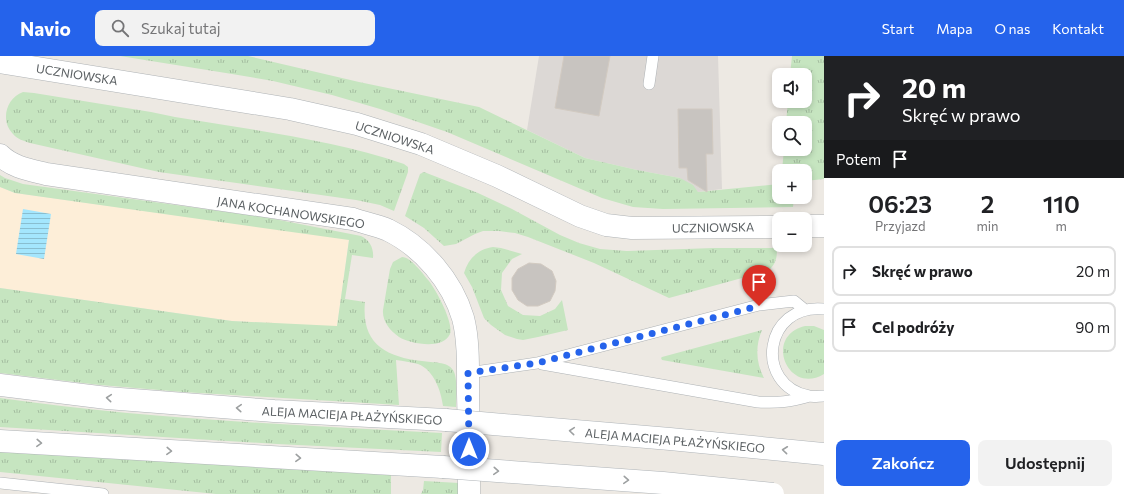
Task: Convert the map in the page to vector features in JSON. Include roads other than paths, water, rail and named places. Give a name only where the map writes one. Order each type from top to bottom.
[{"type":"main road","name":"UCZNIOWSKA","points":[[0,62],[276,107],[357,124],[421,144],[497,176],[580,216],[606,225],[632,228],[772,227]]},
{"type":"main road","name":"JANA KOCHANOWSKIEGO","points":[[0,155],[20,167],[46,174],[353,219],[388,230],[411,244],[429,260],[438,271],[456,300],[464,325],[468,373],[469,494]]},
{"type":"main road","points":[[812,226],[824,226]]},
{"type":"main road","name":"ALEJA MACIEJA PŁAŻYŃSKIEGO","points":[[0,385],[107,398],[274,411],[446,420],[824,454]]},
{"type":"main road","points":[[0,441],[443,467],[663,483],[773,494]]},
{"type":"lane","points":[[649,84],[653,56]]},
{"type":"lane","points":[[468,373],[537,363],[759,306],[794,301],[805,310]]},
{"type":"lane","points":[[810,396],[797,392],[786,384],[778,374],[773,361],[772,348],[775,335],[782,324],[793,315],[815,308],[824,309]]},
{"type":"lane","points":[[537,363],[758,402],[777,403],[810,396],[824,396]]},
{"type":"lane","points":[[0,483],[103,494]]},
{"type":"water","points":[[23,209],[51,214],[44,259],[16,254]]}]
